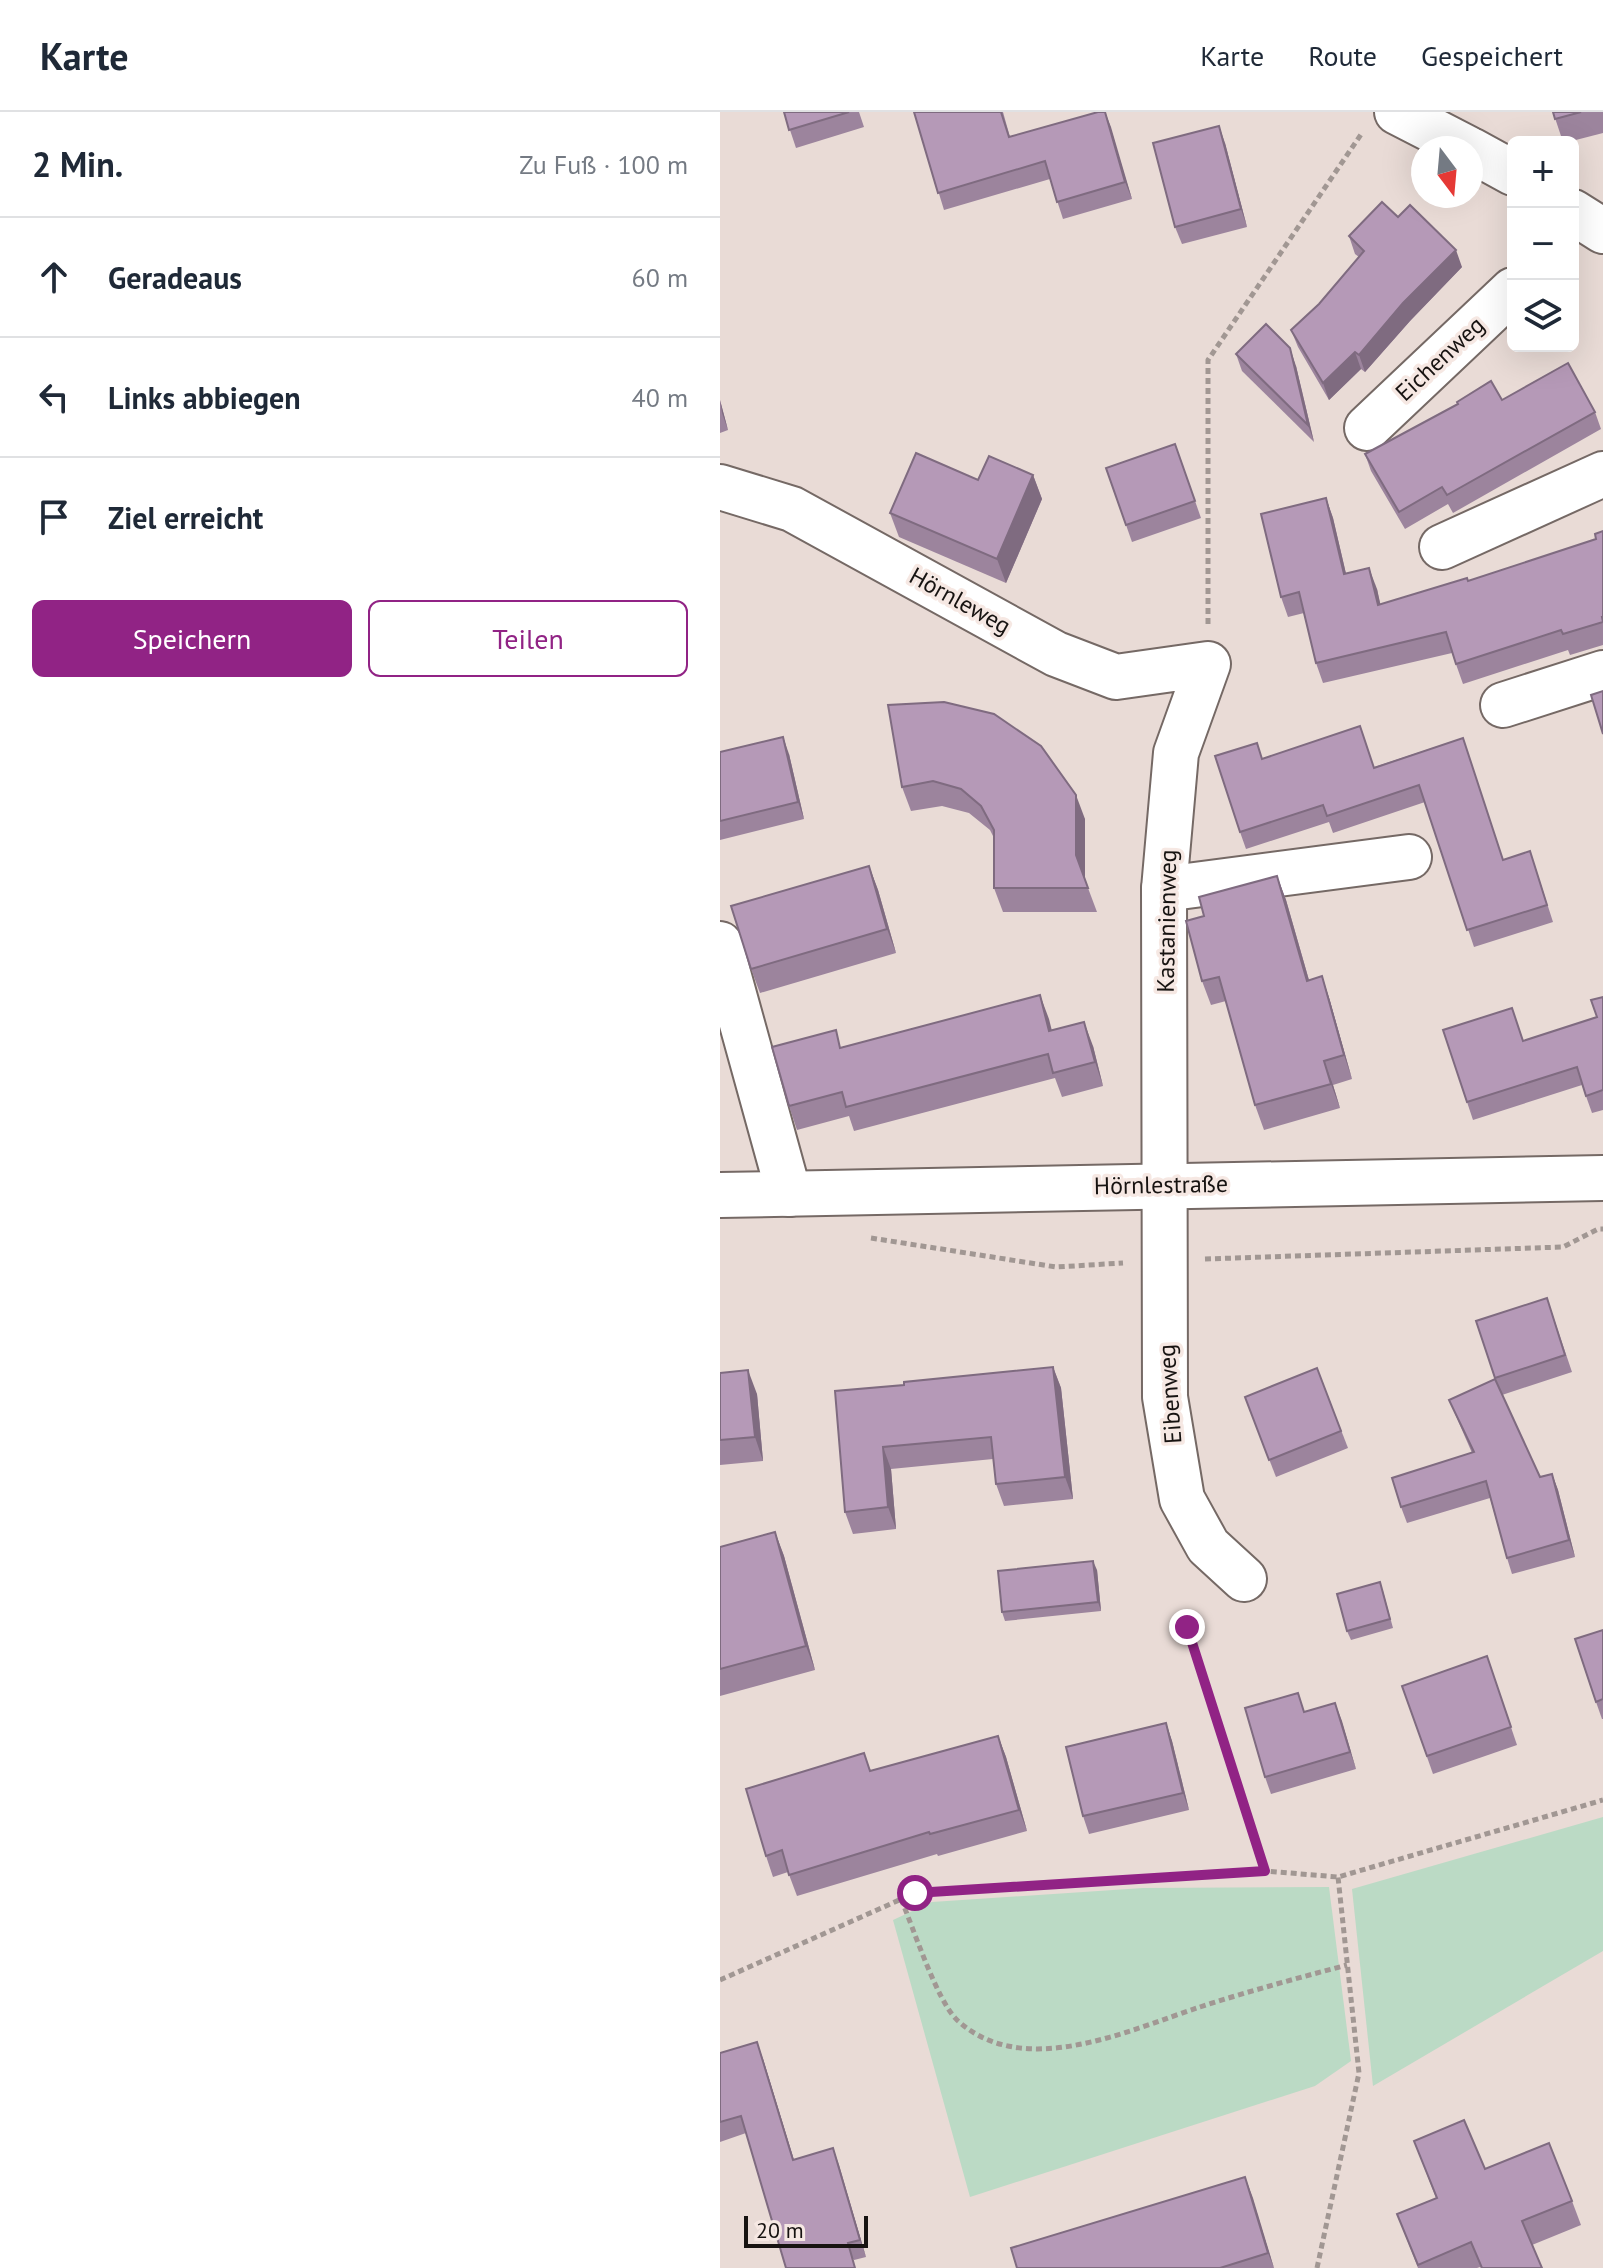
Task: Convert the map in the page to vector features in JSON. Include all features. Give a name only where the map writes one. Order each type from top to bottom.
[{"type":"street","points":[[1382,118],[1433,136]]},
{"type":"street","points":[[1483,157],[1507,170]]},
{"type":"street","name":"Eichenweg","points":[[1367,428],[1507,296]]},
{"type":"street","points":[[1442,547],[1603,474]]},
{"type":"street","name":"Hörnleweg","points":[[720,487],[792,509],[1056,654],[1116,677],[1208,664]]},
{"type":"street","name":"Kastanienweg","points":[[1166,1185],[1164,889],[1176,753],[1208,664]]},
{"type":"street","points":[[1503,705],[1603,673]]},
{"type":"street","points":[[1164,889],[1409,857]]},
{"type":"street","points":[[720,944],[789,1194]]},
{"type":"street","name":"Hörnlestraße","points":[[720,1195],[1603,1178]]},
{"type":"street","name":"Eibenweg","points":[[1166,1185],[1165,1397],[1182,1499],[1208,1546],[1244,1579]]},
{"type":"path","points":[[1208,664],[1208,360],[1382,118]]},
{"type":"path","points":[[1187,1627],[1265,1871]]},
{"type":"path","points":[[720,1980],[915,1893],[1265,1871],[1338,1877],[1603,1800]]},
{"type":"path","points":[[1317,2268],[1359,2073],[1338,1877]]},
{"type":"path","points":[[901,1899],[939,1993],[954,2018],[971,2031],[998,2043],[1038,2049],[1077,2046],[1120,2035],[1202,2006],[1347,1965]]},
{"type":"green space","points":[[1603,1817],[1603,1951],[1373,2086],[1352,1889]]},
{"type":"green space","points":[[1329,1887],[1351,2061],[1315,2086],[970,2197],[893,1920],[932,1902],[1143,1888]]},
{"type":"building","points":[[784,112],[849,112],[789,130]]},
{"type":"building","points":[[914,112],[1001,112],[1009,137],[1105,112],[1125,182],[1057,202],[1045,161],[938,193]]},
{"type":"building","points":[[1553,112],[1581,112],[1555,119]]},
{"type":"building","points":[[1219,126],[1241,209],[1175,227],[1153,143]]},
{"type":"building","points":[[1382,202],[1398,217],[1410,205],[1456,250],[1403,303],[1359,355],[1355,352],[1323,383],[1291,330],[1319,304],[1364,251],[1349,236]]},
{"type":"building","points":[[1266,324],[1290,348],[1308,425],[1236,354]]},
{"type":"building","points":[[1568,363],[1595,412],[1447,495],[1442,487],[1399,512],[1365,454],[1458,404],[1491,381],[1502,400]]},
{"type":"building","points":[[1175,444],[1195,501],[1126,525],[1106,468]]},
{"type":"building","points":[[916,453],[978,480],[989,456],[1033,475],[997,559],[890,513]]},
{"type":"building","points":[[1326,498],[1344,574],[1369,568],[1378,605],[1467,578],[1468,581],[1596,539],[1595,534],[1603,531],[1603,622],[1563,634],[1561,630],[1456,664],[1446,632],[1316,663],[1299,592],[1281,597],[1261,514]]},
{"type":"building","points":[[1603,691],[1603,734],[1591,695]]},
{"type":"building","points":[[944,702],[994,714],[1041,746],[1076,795],[1076,855],[1088,888],[994,888],[994,830],[981,806],[961,789],[933,781],[902,787],[888,705]]},
{"type":"building","points":[[1360,726],[1374,768],[1463,738],[1503,860],[1530,851],[1547,905],[1467,930],[1419,785],[1327,816],[1323,805],[1240,832],[1215,756],[1257,743],[1262,759]]},
{"type":"building","points":[[783,737],[798,802],[720,821],[720,752]]},
{"type":"building","points":[[869,866],[887,929],[751,969],[731,906]]},
{"type":"building","points":[[1277,876],[1307,981],[1322,976],[1344,1055],[1324,1061],[1331,1084],[1255,1105],[1219,977],[1202,981],[1186,921],[1204,916],[1199,897]]},
{"type":"building","points":[[1040,995],[1049,1031],[1084,1022],[1095,1062],[1053,1073],[1048,1054],[846,1107],[842,1092],[789,1106],[772,1047],[836,1030],[840,1048]]},
{"type":"building","points":[[1603,997],[1603,1090],[1586,1096],[1577,1067],[1467,1102],[1443,1030],[1512,1008],[1523,1041],[1597,1017],[1591,1000]]},
{"type":"building","points":[[1547,1298],[1565,1355],[1495,1378],[1476,1321]]},
{"type":"building","points":[[1053,1367],[1065,1477],[996,1484],[991,1437],[883,1447],[888,1507],[845,1512],[835,1391]]},
{"type":"building","points":[[1317,1368],[1341,1431],[1269,1460],[1245,1397]]},
{"type":"building","points":[[748,1370],[755,1437],[720,1440],[720,1373]]},
{"type":"building","points":[[1495,1379],[1540,1477],[1552,1474],[1569,1540],[1507,1558],[1486,1481],[1401,1507],[1392,1478],[1474,1452],[1449,1400]]},
{"type":"building","points":[[775,1532],[806,1646],[720,1669],[720,1547]]},
{"type":"building","points":[[1093,1561],[1098,1602],[1002,1612],[998,1571]]},
{"type":"building","points":[[1380,1582],[1390,1619],[1347,1631],[1337,1594]]},
{"type":"building","points":[[1603,1630],[1603,1699],[1596,1702],[1575,1639]]},
{"type":"building","points":[[1487,1656],[1511,1727],[1427,1756],[1402,1686]]},
{"type":"building","points":[[1298,1693],[1304,1712],[1335,1703],[1350,1752],[1265,1777],[1245,1708]]},
{"type":"building","points":[[1166,1723],[1183,1793],[1083,1816],[1066,1747]]},
{"type":"building","points":[[998,1736],[1019,1810],[929,1832],[789,1875],[782,1850],[766,1856],[746,1789],[864,1753],[870,1771]]},
{"type":"building","points":[[757,2042],[793,2160],[833,2148],[860,2240],[848,2243],[855,2268],[786,2268],[741,2116],[720,2122],[720,2053]]},
{"type":"building","points":[[1464,2120],[1485,2169],[1549,2143],[1572,2201],[1522,2221],[1542,2268],[1482,2268],[1471,2242],[1418,2265],[1397,2214],[1437,2198],[1414,2141]]},
{"type":"building","points":[[1245,2177],[1268,2253],[1220,2268],[1017,2268],[1011,2248]]},
{"type":"route","points":[[915,1893],[1265,1871],[1187,1627]]}]
